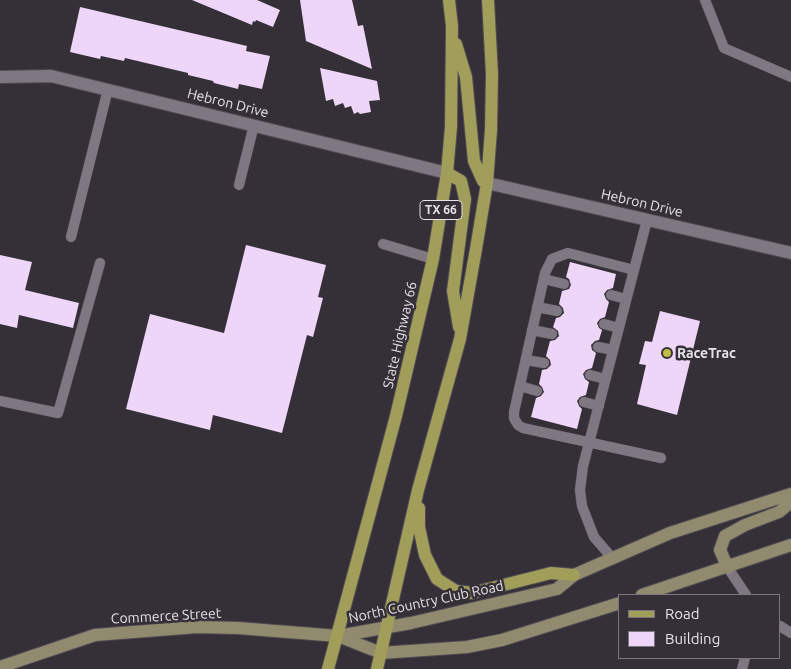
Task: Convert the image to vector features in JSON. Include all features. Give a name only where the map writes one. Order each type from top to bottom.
[{"type":"main road","name":"State Highway 66","points":[[328,669],[396,416],[434,258],[447,173],[451,127],[452,32],[449,0]]},
{"type":"main road","name":"TX 66","points":[[377,669],[385,627],[418,490],[460,339],[487,183],[491,130],[492,74],[488,0]]},
{"type":"main road","points":[[452,32],[466,77],[474,161],[483,181],[487,183]]},
{"type":"main road","points":[[447,173],[461,181],[465,199],[453,291],[460,339]]},
{"type":"main road","points":[[418,490],[419,527],[425,555],[437,579],[456,591],[472,592],[551,573],[574,575]]},
{"type":"main road","name":"North Country Club Road","points":[[338,636],[411,623],[557,589],[574,575],[670,533],[791,494]]},
{"type":"main road","points":[[728,568],[720,550],[725,536],[745,525],[779,512],[791,502]]},
{"type":"main road","points":[[645,594],[791,546]]},
{"type":"main road","name":"North Country Club Road","points":[[338,636],[381,652],[468,648],[502,640],[618,603]]},
{"type":"main road","name":"Commerce Street","points":[[0,667],[95,635],[197,627],[238,628],[338,636]]},
{"type":"street","name":"Hebron Drive","points":[[0,77],[51,76],[447,173]]},
{"type":"street","name":"Hebron Drive","points":[[487,183],[791,253]]},
{"type":"lane","points":[[704,0],[724,48],[791,77]]},
{"type":"lane","points":[[71,237],[108,90]]},
{"type":"lane","points":[[239,185],[254,125]]},
{"type":"lane","points":[[612,559],[594,537],[582,506],[580,490],[589,443],[647,220]]},
{"type":"lane","points":[[383,244],[434,258]]},
{"type":"lane","points":[[634,270],[568,254],[552,259],[545,273],[514,418],[518,425],[523,428],[661,458]]},
{"type":"lane","points":[[0,401],[58,413],[100,263]]},
{"type":"lane","points":[[544,279],[564,284]]},
{"type":"lane","points":[[611,295],[626,299]]},
{"type":"lane","points":[[538,307],[557,311]]},
{"type":"lane","points":[[604,324],[619,328]]},
{"type":"lane","points":[[532,330],[552,334]]},
{"type":"lane","points":[[598,347],[613,350]]},
{"type":"lane","points":[[526,360],[544,363]]},
{"type":"lane","points":[[590,375],[605,379]]},
{"type":"lane","points":[[520,386],[537,391]]},
{"type":"lane","points":[[584,402],[599,406]]},
{"type":"lane","points":[[728,568],[745,594]]},
{"type":"building","points":[[192,0],[257,0],[280,10],[273,27],[256,20],[255,22],[253,21],[252,25]]},
{"type":"building","points":[[300,0],[352,0],[358,26],[363,25],[372,69],[306,41]]},
{"type":"building","points":[[80,7],[247,46],[246,51],[270,56],[262,89],[239,84],[238,89],[188,75],[188,73],[125,58],[124,61],[101,56],[100,59],[70,52]]},
{"type":"building","points":[[320,68],[377,81],[380,100],[369,101],[371,112],[360,114],[358,112],[354,114],[351,106],[345,108],[343,103],[335,106],[333,99],[326,101]]},
{"type":"building","points":[[246,245],[326,265],[318,297],[323,298],[313,337],[307,335],[282,433],[213,415],[210,430],[126,409],[150,314],[224,333]]},
{"type":"building","points":[[0,255],[32,262],[25,290],[79,303],[73,328],[19,315],[17,328],[0,324]]},
{"type":"building","points":[[570,262],[616,274],[613,288],[607,290],[604,294],[609,302],[605,317],[597,323],[602,330],[599,340],[591,345],[592,350],[596,353],[592,368],[586,370],[583,374],[589,382],[586,395],[580,397],[577,401],[582,409],[577,429],[531,417],[536,398],[544,392],[539,384],[542,370],[547,369],[551,365],[550,360],[546,356],[550,341],[555,340],[559,336],[558,331],[553,327],[556,318],[564,313],[563,308],[559,304],[562,291],[569,289],[571,285],[566,277]]},
{"type":"building","name":"RaceTrac","points":[[660,311],[700,321],[677,415],[637,404],[646,365],[639,364],[645,341],[652,342]]},
{"type":"place","name":"RaceTrac","points":[[667,353]]}]
